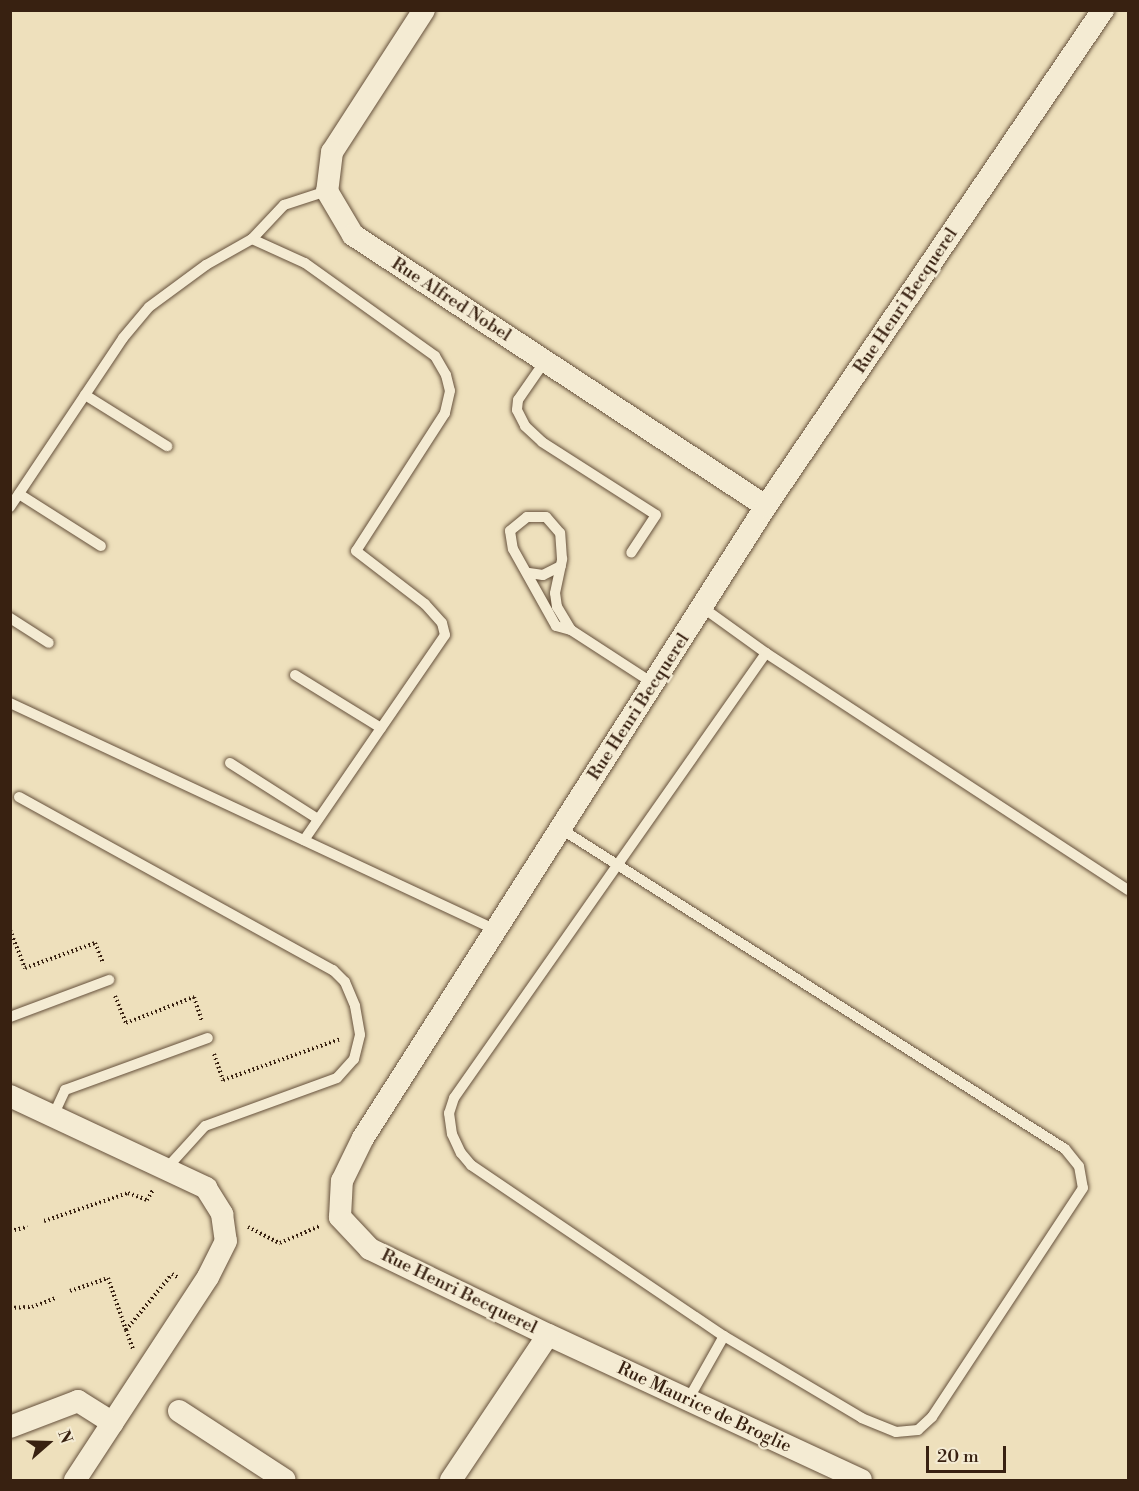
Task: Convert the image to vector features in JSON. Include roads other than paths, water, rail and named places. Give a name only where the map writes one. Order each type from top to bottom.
[{"type":"street","points":[[327,191],[332,152],[424,10]]},
{"type":"street","name":"Rue Henri Becquerel","points":[[548,1335],[370,1249],[340,1217],[342,1181],[363,1138],[766,506],[1103,10]]},
{"type":"street","name":"Rue Alfred Nobel","points":[[327,191],[353,235],[766,506]]},
{"type":"street","points":[[10,1096],[206,1188],[222,1214],[226,1241],[201,1288],[75,1480]]},
{"type":"street","points":[[451,1480],[548,1335]]},
{"type":"street","name":"Rue Maurice de Broglie","points":[[548,1335],[861,1480]]},
{"type":"street","points":[[10,1427],[78,1401],[113,1423]]},
{"type":"street","points":[[178,1411],[285,1480]]},
{"type":"lane","points":[[10,507],[123,338],[149,307],[206,264],[252,239],[284,206],[327,191]]},
{"type":"lane","points":[[252,239],[304,263],[435,356],[446,375],[450,391],[444,413],[356,550],[425,604],[442,624],[445,635],[304,840]]},
{"type":"lane","points":[[544,361],[518,400],[517,410],[525,426],[542,441],[656,515],[631,553]]},
{"type":"lane","points":[[85,395],[167,446]]},
{"type":"lane","points":[[20,494],[101,546]]},
{"type":"lane","points":[[570,630],[557,607],[555,593],[561,566],[560,533],[546,517],[527,517],[510,531],[513,549],[529,573],[546,612],[556,626],[570,630],[654,684]]},
{"type":"lane","points":[[529,573],[543,575],[561,566]]},
{"type":"lane","points":[[702,608],[766,653],[1128,890]]},
{"type":"lane","points":[[10,618],[49,643]]},
{"type":"lane","points":[[561,829],[615,864],[1056,1143],[1065,1149],[1079,1166],[1083,1188],[932,1417],[918,1430],[896,1432],[862,1418],[724,1336],[471,1165],[461,1153],[452,1134],[449,1113],[454,1098],[615,864],[766,653]]},
{"type":"lane","points":[[295,675],[381,728]]},
{"type":"lane","points":[[10,703],[496,930]]},
{"type":"lane","points":[[230,763],[318,819]]},
{"type":"lane","points":[[19,797],[333,970],[345,982],[355,1006],[359,1032],[354,1059],[337,1078],[206,1126],[166,1169]]},
{"type":"lane","points":[[10,1017],[109,980]]},
{"type":"lane","points":[[53,1116],[65,1090],[208,1038]]},
{"type":"lane","points":[[688,1400],[724,1336]]}]
